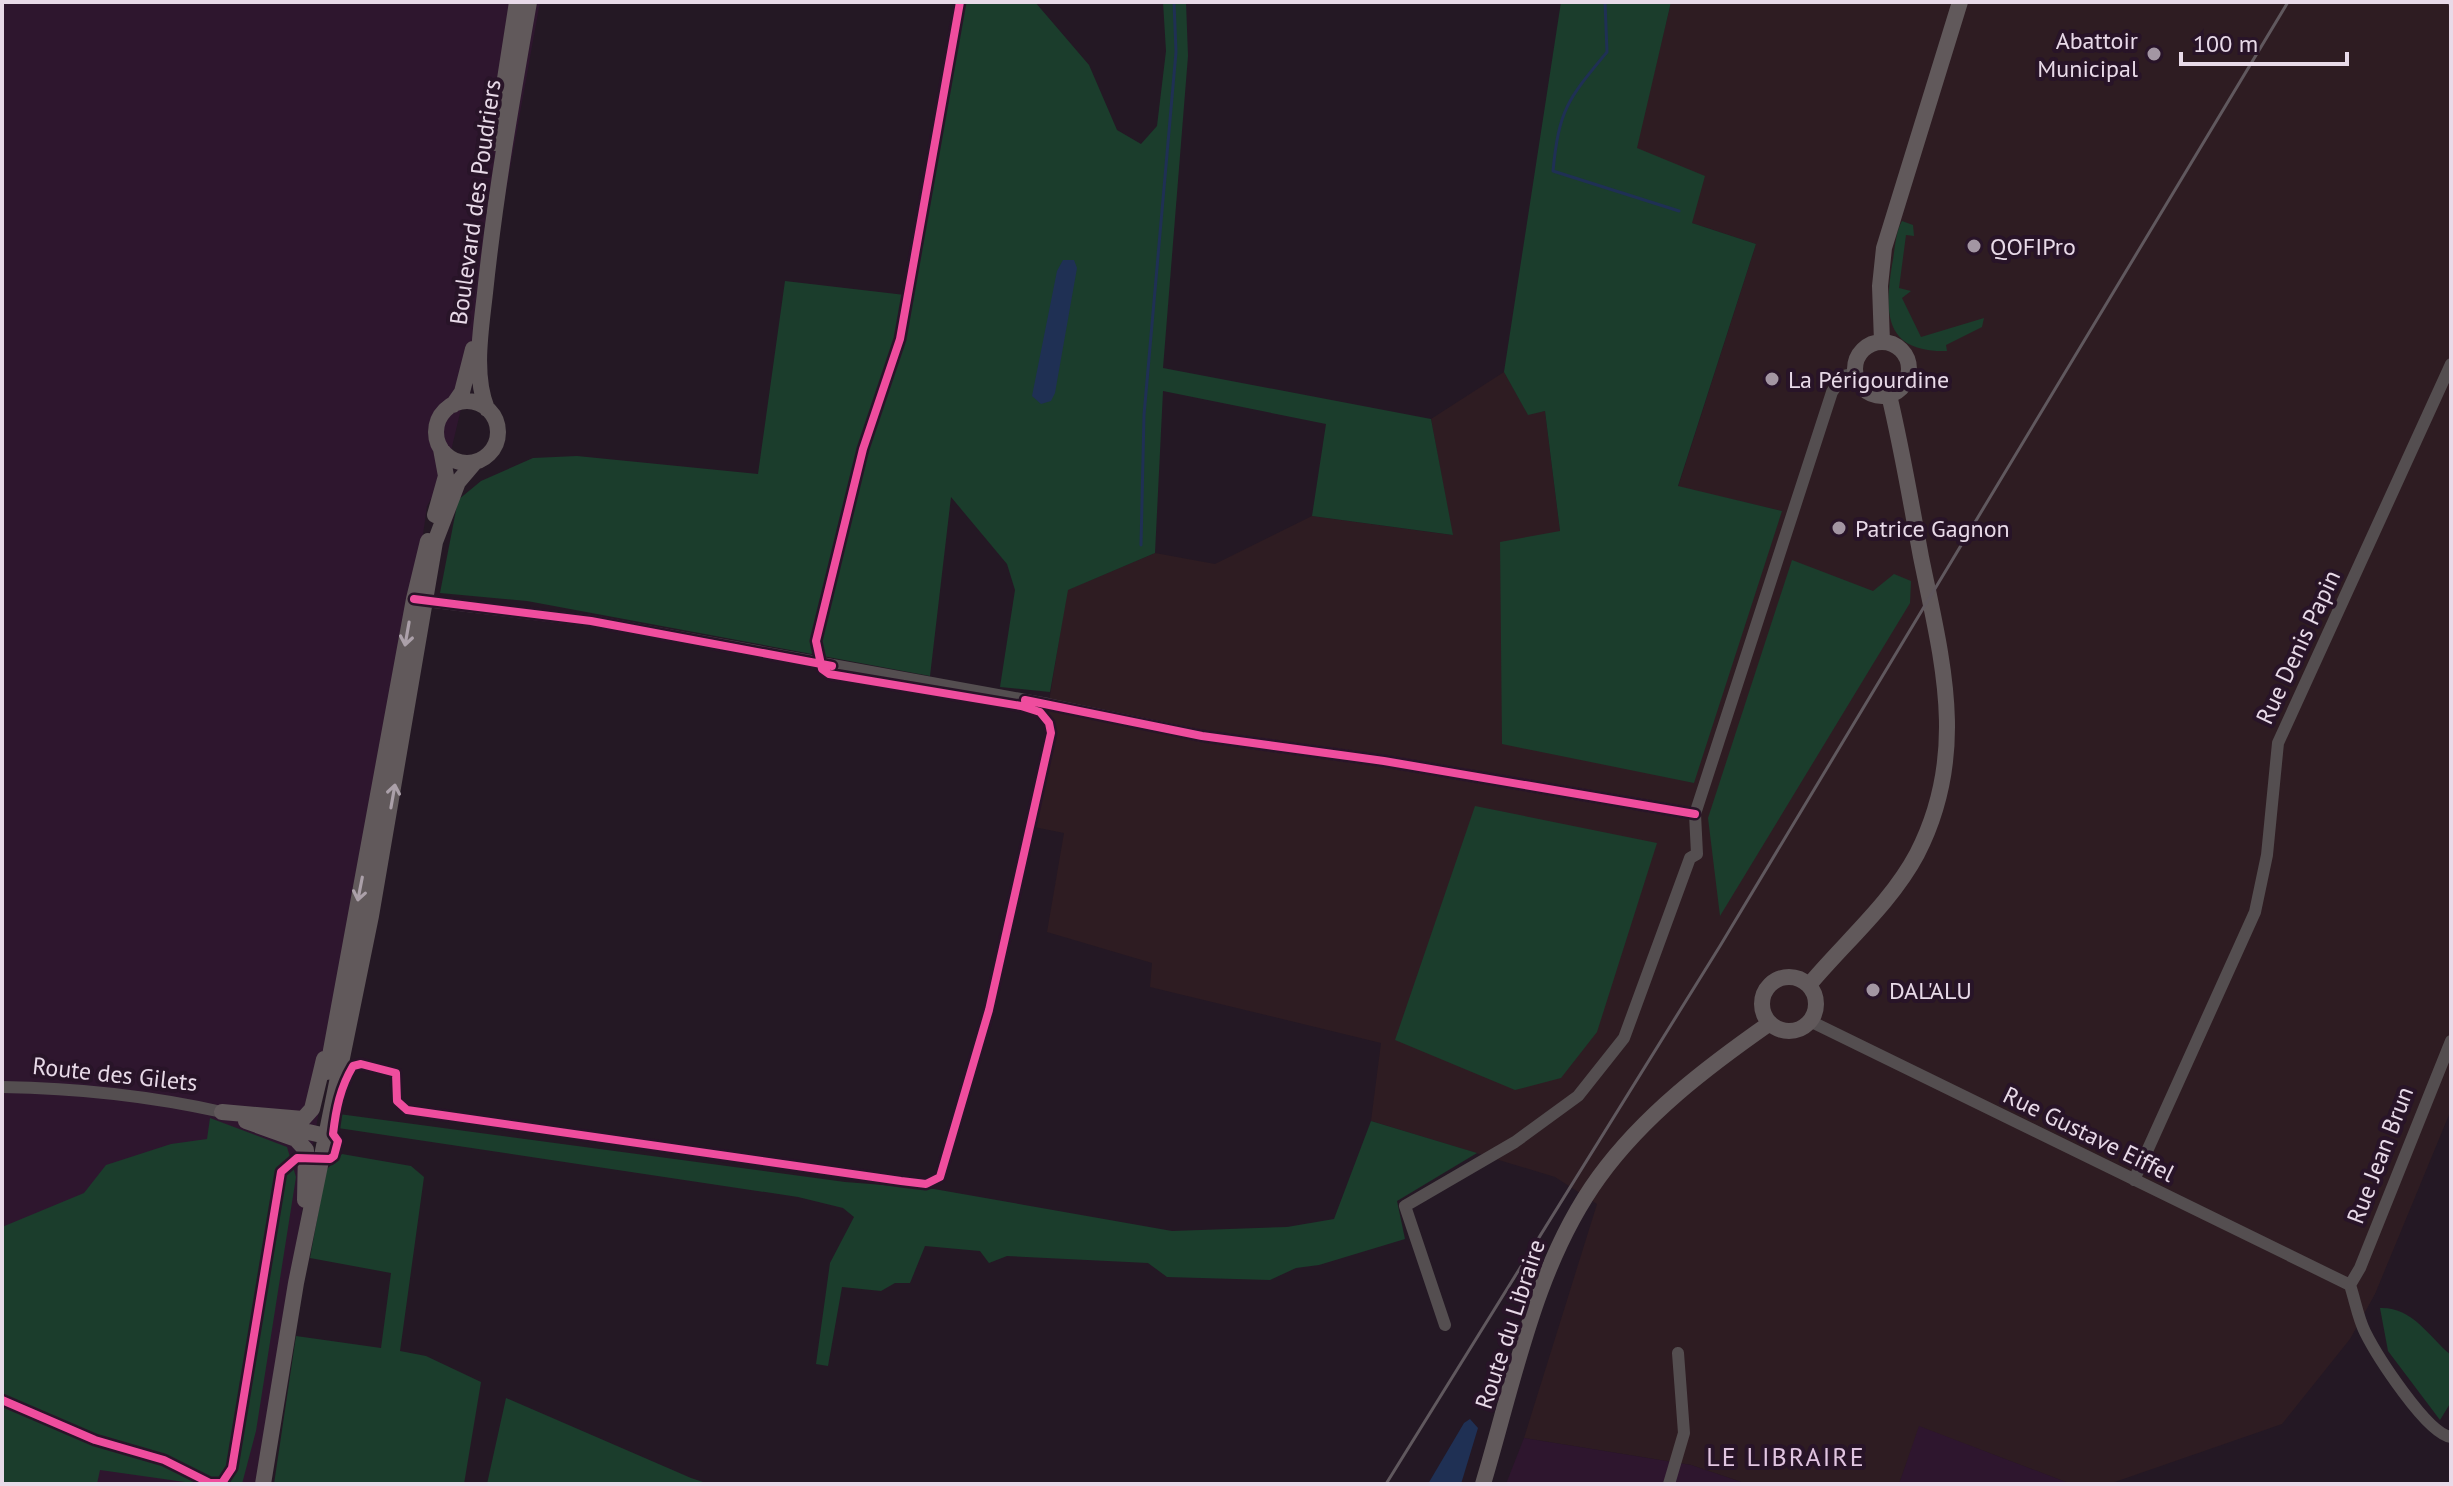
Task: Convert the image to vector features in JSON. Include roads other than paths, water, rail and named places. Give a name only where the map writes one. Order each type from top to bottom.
[{"type":"main road","name":"Boulevard des Poudriers","points":[[453,405],[462,392],[474,346],[499,100],[517,2]]},
{"type":"main road","name":"Boulevard des Poudriers","points":[[487,409],[481,393],[480,372],[488,263],[529,2]]},
{"type":"main road","points":[[1882,342],[1880,286],[1884,248],[1959,5]]},
{"type":"main road","points":[[1882,342],[1905,353],[1909,370],[1903,386],[1889,395],[1871,394],[1864,389],[1856,373],[1856,364],[1865,348],[1882,342]]},
{"type":"main road","points":[[1809,985],[1898,885],[1917,853],[1944,776],[1950,732],[1945,667],[1889,395]]},
{"type":"main road","points":[[263,1484],[296,1283],[320,1135],[332,1042],[421,600],[446,476],[436,435],[438,423],[453,405],[477,403],[495,418],[497,442],[491,452],[475,462],[458,482],[441,524],[421,600],[371,916],[320,1135],[305,1200],[296,1283]]},
{"type":"main road","points":[[441,449],[458,462],[475,462]]},
{"type":"main road","points":[[1784,977],[1794,977],[1809,985],[1816,999],[1810,1021],[1795,1030],[1786,1031],[1770,1023],[1762,1000],[1769,985],[1784,977]]},
{"type":"main road","name":"Route du Libraire","points":[[1483,1484],[1546,1278],[1583,1201],[1644,1124],[1676,1095],[1770,1023]]},
{"type":"main road","name":"Route des Gilets","points":[[222,1112],[303,1119],[312,1109],[322,1064],[332,1042]]},
{"type":"main road","name":"Route des Gilets","points":[[222,1112],[320,1135]]},
{"type":"main road","name":"Route des Gilets","points":[[222,1112],[296,1139],[306,1150],[305,1200]]},
{"type":"street","name":"Rue Denis Papin","points":[[2134,1180],[2255,912],[2267,855],[2278,743],[2451,364]]},
{"type":"street","points":[[1445,1325],[1405,1206],[1515,1142],[1578,1096],[1624,1038],[1690,858],[1697,854],[1695,814],[1832,392],[1843,376],[1856,373]]},
{"type":"street","points":[[421,600],[591,621],[1048,704],[1202,736],[1384,761],[1695,814]]},
{"type":"street","name":"Rue Gustave Eiffel","points":[[1810,1021],[2350,1285]]},
{"type":"street","name":"Rue Jean Brun","points":[[2350,1285],[2360,1268],[2451,1041]]},
{"type":"street","name":"Route des Gilets","points":[[2,1087],[94,1092],[176,1102],[222,1112]]},
{"type":"street","points":[[2350,1285],[2365,1332],[2398,1382],[2435,1430],[2451,1437]]},
{"type":"street","points":[[1669,1484],[1684,1433],[1678,1353]]},
{"type":"water","points":[[1063,260],[1074,260],[1077,268],[1055,393],[1051,401],[1041,404],[1032,396],[1057,271]]},
{"type":"water","points":[[1470,1419],[1478,1428],[1461,1484],[1428,1484],[1464,1423]]},
{"type":"waterway","points":[[1141,545],[1144,415],[1176,52],[1174,2]]},
{"type":"waterway","points":[[1605,2],[1607,52],[1574,94],[1562,118],[1553,171],[1679,211]]},
{"type":"railway","points":[[1386,1484],[1720,946],[2288,2]]},
{"type":"railway","points":[[2449,2],[2451,7]]},
{"type":"place","name":"Abattoir Municipal","points":[[2154,54]]},
{"type":"place","name":"QOFIPro","points":[[1974,246]]},
{"type":"place","name":"La Périgourdine","points":[[1772,379]]},
{"type":"place","name":"Patrice Gagnon","points":[[1839,528]]},
{"type":"place","name":"DAL'ALU","points":[[1873,990]]},
{"type":"district","name":"LE LIBRAIRE","points":[[1786,1456]]}]
